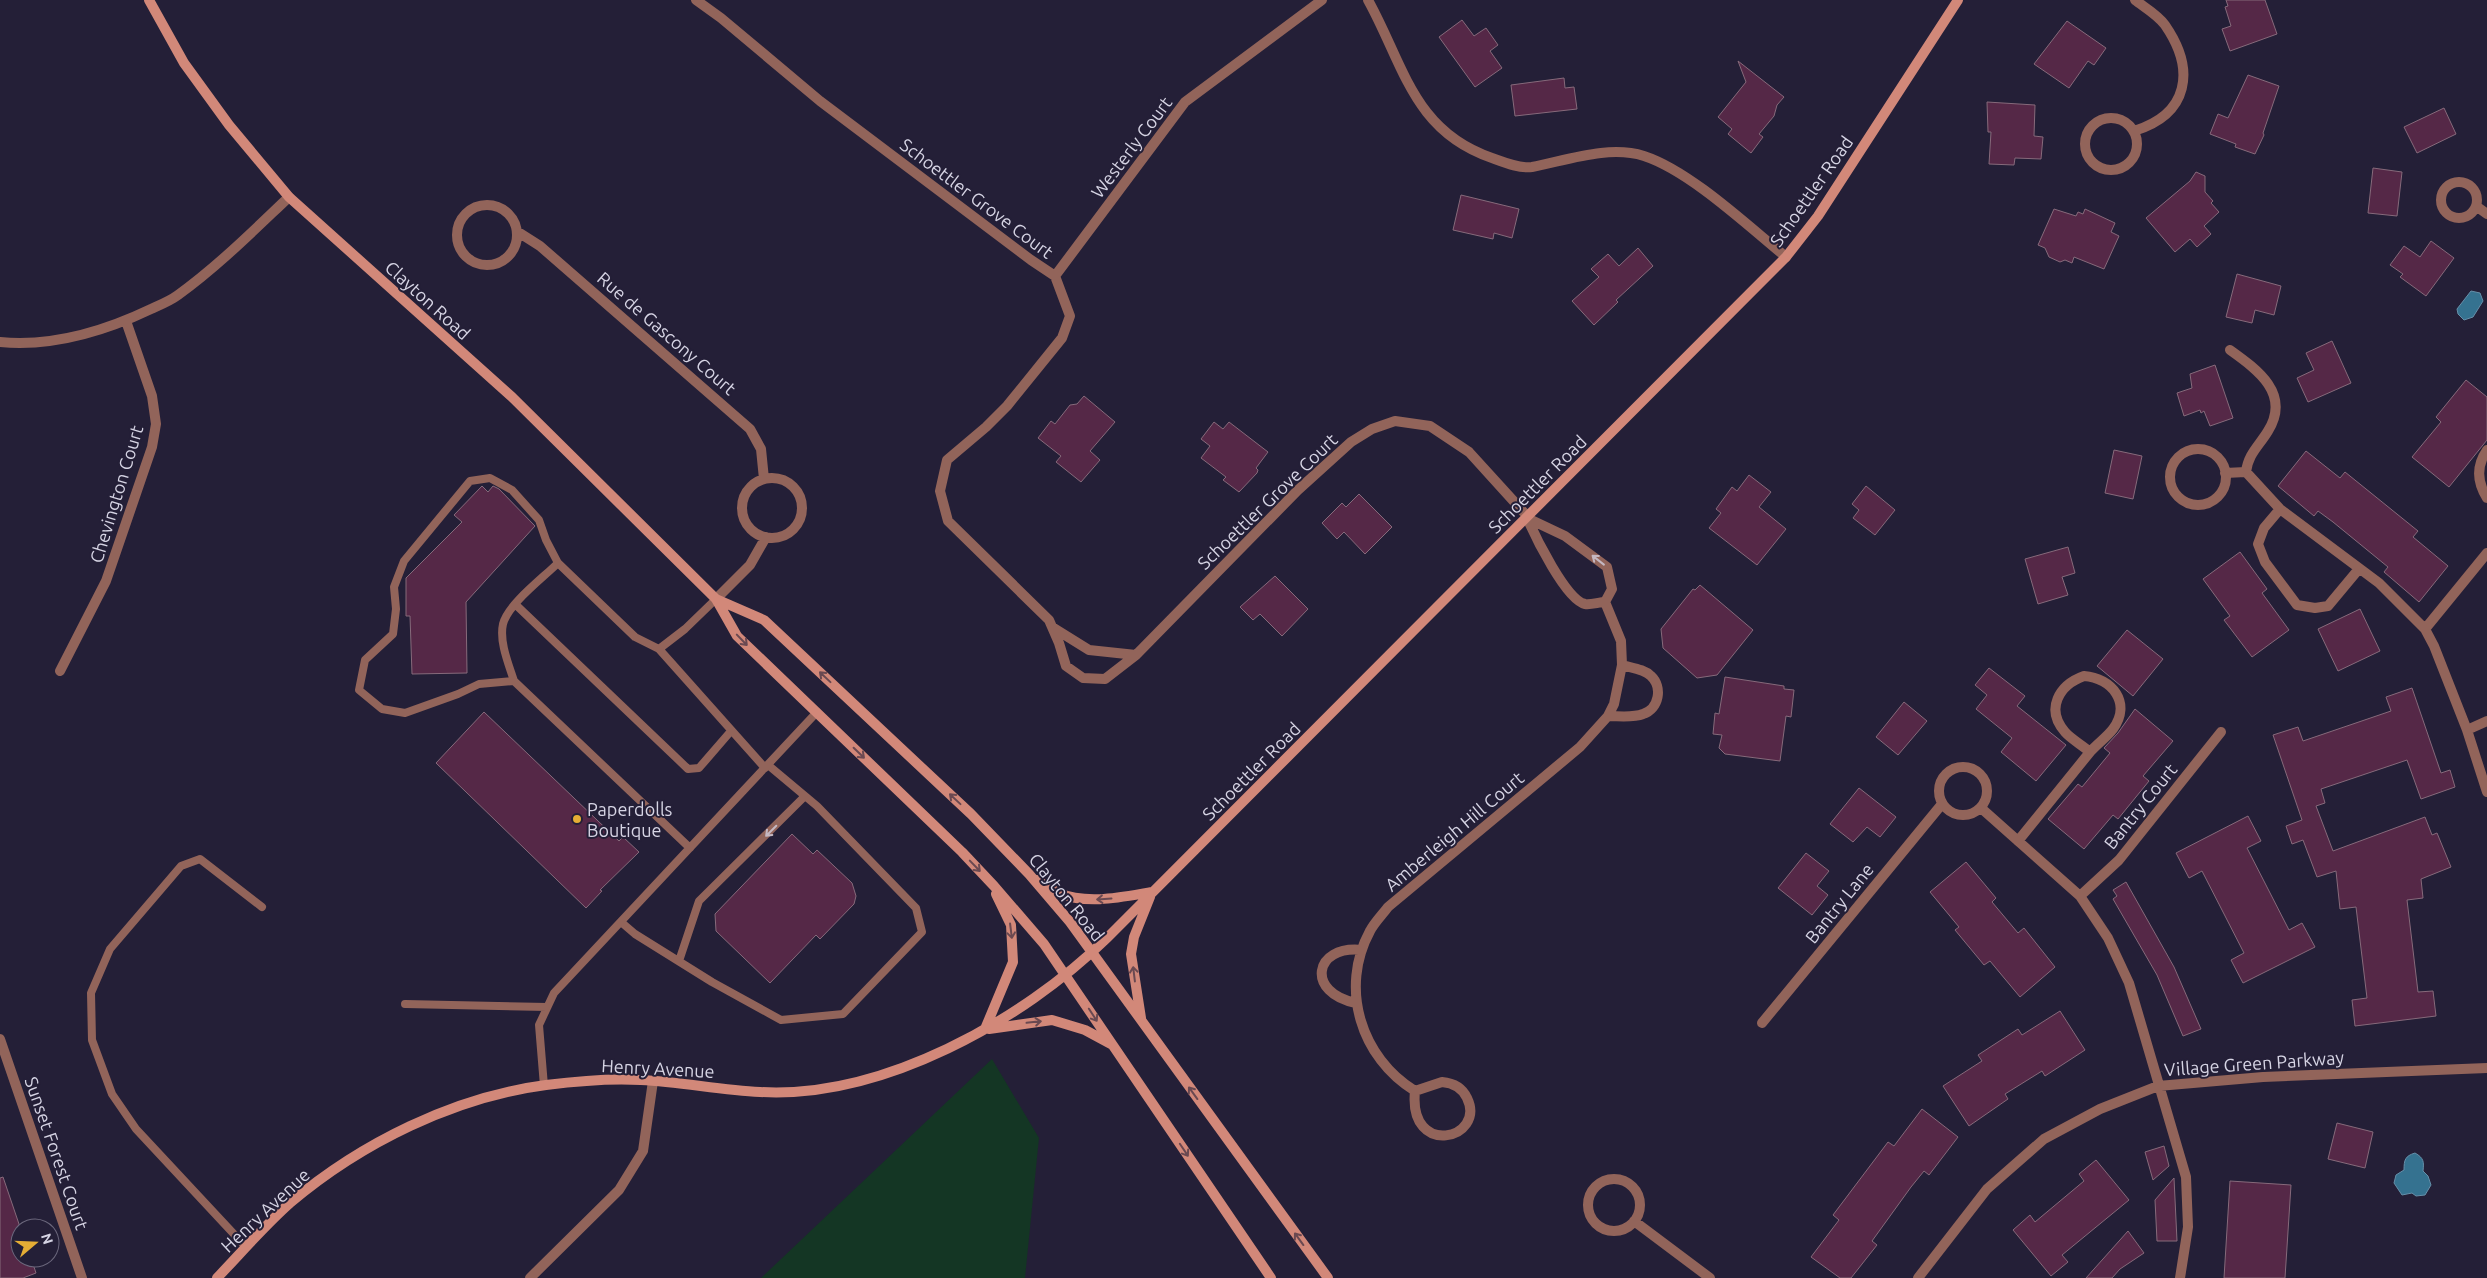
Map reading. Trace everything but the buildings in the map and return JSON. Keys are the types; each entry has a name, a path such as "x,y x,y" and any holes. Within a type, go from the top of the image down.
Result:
{"main road":[{"name":"Clayton Road","path":"149,0 190,71 229,125 289,197 512,398 716,599 737,636 994,886 1066,974 1271,1278"},
{"name":"Schoettler Road","path":"1092,953 1786,257 1818,216 1958,0"},
{"name":"Clayton Road","path":"716,599 764,620 971,814 1029,874 1070,922 1328,1278"},
{"path":"1029,874 1058,893 1086,899 1103,900 1152,892"},
{"path":"985,1029 1013,962 1011,925 994,886"},
{"path":"1142,1022 1132,954 1134,937 1152,892"},
{"name":"Henry Avenue","path":"217,1278 290,1204 330,1172 378,1143 430,1118 479,1101 544,1086 602,1080 654,1081 761,1092 813,1092 856,1082 907,1067 985,1029 1027,1003 1092,953"},
{"path":"985,1029 1052,1020 1085,1030 1112,1044"}],"street":[{"name":"Schoettler Grove Court","path":"696,0 820,100 1030,260 1055,276 1070,316 1062,338 1007,406 986,427 947,460 940,491 948,521 1049,620 1066,666 1083,678 1104,679 1136,655 1298,490 1351,442 1372,429 1395,421 1430,426 1469,452 1527,518"},
{"name":"Westerly Court","path":"1055,276 1185,102 1322,0"},
{"path":"1368,0 1418,102 1440,129 1454,141 1475,153 1503,162 1529,167 1593,154 1620,153 1643,156 1674,168 1786,257"},
{"path":"2134,131 2153,125 2168,114 2180,96 2184,73 2177,48 2164,24 2135,0"},
{"path":"2102,119 2120,120 2134,131 2138,147 2130,163 2124,168 2107,171 2099,168 2088,156 2085,148 2088,130 2102,119"},
{"path":"0,342 14,344 72,337 126,321 176,297 220,263 289,197"},
{"name":"Rue de Gascony Court","path":"518,232 513,251 498,264 489,266 470,260 463,254 456,235 463,216 471,209 481,204 501,207 516,222 518,232 540,246 750,429 761,449 764,479"},
{"path":"2476,206 2487,214"},
{"name":"Chevington Court","path":"60,671 106,581 152,447 156,424 152,396 126,321"},
{"path":"2230,350 2266,380 2276,404 2276,416 2268,431 2248,458 2246,472"},
{"path":"2199,449 2217,456 2225,473 2225,482 2217,497 2202,505 2185,502 2178,496 2170,481 2174,462 2189,451 2199,449"},
{"path":"2487,450 2480,462 2478,474 2480,486 2487,498"},
{"path":"2225,473 2246,472"},
{"path":"2246,472 2280,509 2358,570 2379,583 2425,629 2434,646 2466,730 2487,792"},
{"path":"764,479 783,480 797,493 801,502 798,521 793,529 776,538 766,537 749,527 742,509 743,499 747,490 764,479"},
{"path":"2280,509 2264,528 2258,544 2265,562 2297,605 2315,608 2328,606 2358,570"},
{"path":"1527,518 1565,536 1607,567 1612,589 1605,602 1585,604 1574,597 1540,548 1527,518"},
{"path":"716,599 750,565 766,537"},
{"path":"2425,629 2487,553"},
{"name":"Amberleigh Hill Court","path":"1415,1090 1402,1082 1386,1067 1368,1040 1356,1002 1357,968 1362,950 1370,930 1388,907 1580,747 1608,716 1614,704 1622,665 1621,641 1605,602"},
{"name":"Schoettler Grove Court","path":"1052,626 1089,650 1136,655"},
{"path":"1608,716 1645,714 1658,699 1658,691 1652,677 1646,672 1622,665"},
{"path":"2018,841 2090,752 2113,730 2118,720 2120,708 2118,697 2112,688 2095,677 2084,676 2073,680 2063,688 2057,697 2055,708 2057,719 2065,732 2090,752"},
{"path":"2466,730 2487,721"},
{"name":"Bantry Court","path":"2080,896 2119,860 2221,732"},
{"path":"1954,768 1970,768 1984,777 1988,794 1981,808 1975,813 1960,816 1947,810 1942,804 1939,788 1947,773 1954,768"},
{"name":"Bantry Lane","path":"1762,1024 1942,804"},
{"path":"1981,808 2080,896 2108,938 2129,983 2186,1177 2188,1227 2180,1278"},
{"path":"1356,1002 1331,994 1326,988 1322,972 1324,964 1334,953 1349,948 1362,950"},
{"name":"Sunset Forest Court","path":"0,1039 82,1278"},
{"name":"Village Green Parkway","path":"1918,1278 1987,1188 2044,1139 2100,1109 2158,1086 2263,1077 2487,1068"},
{"path":"530,1278 619,1190 643,1151 654,1081"},
{"path":"1442,1082 1459,1087 1469,1102 1468,1119 1464,1127 1449,1136 1431,1134 1418,1121 1414,1104 1415,1090 1442,1082"},
{"path":"1615,1179 1630,1185 1638,1198 1639,1206 1634,1221 1619,1230 1610,1230 1594,1222 1588,1205 1593,1189 1607,1180 1615,1179"},
{"path":"1634,1221 1710,1278"}],"lane":[{"path":"514,681 479,684 405,713 382,708 359,690 365,660 393,634 396,609 394,587 404,562 470,481 490,478 512,490 539,520 546,540 558,563 636,637 659,649 731,731 766,766 805,796 916,908 922,932 843,1014 781,1020 679,962 635,934 621,922"},
{"path":"558,563 515,604 503,624 504,649 514,681 690,848"},
{"path":"659,649 685,629 716,599"},
{"path":"515,604 688,769 699,768 731,731"},
{"path":"544,1086 539,1024 554,993 817,712"},
{"path":"679,962 699,901 805,796"},
{"path":"246,1247 136,1129 112,1094 92,1040 91,993 110,949 180,866 200,859 262,907"},
{"path":"405,1004 548,1007"}],"green space":[{"path":"992,1059 1039,1138 1025,1278 761,1278"}],"water":[{"path":"2471,291 2480,293 2483,301 2473,317 2464,320 2458,314 2457,309"},
{"path":"2415,1153 2423,1160 2423,1171 2428,1176 2431,1185 2425,1195 2416,1196 2412,1193 2402,1195 2394,1183 2396,1175 2404,1170 2407,1157"}],"place":[{"name":"Paperdolls Boutique","path":"577,819"}]}
